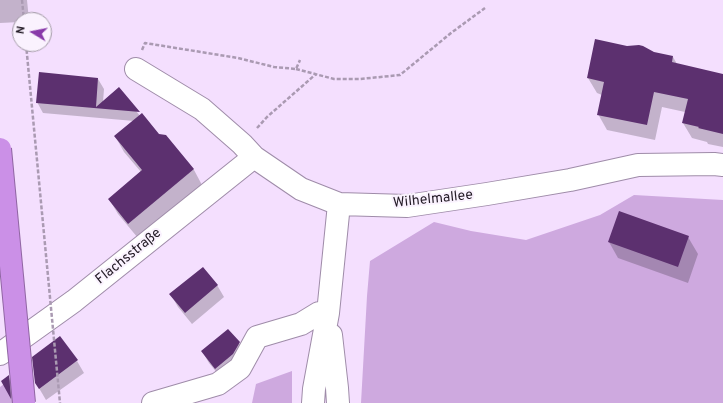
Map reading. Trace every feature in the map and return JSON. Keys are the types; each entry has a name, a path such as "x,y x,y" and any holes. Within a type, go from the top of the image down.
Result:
{"highway":[{"path":"0,148 24,403"}],"street":[{"name":"Wilhelmallee","path":"136,69 202,110 254,156 301,189 339,204 407,206 570,180 638,165 723,165"},
{"name":"Flachsstraße","path":"0,354 74,301 254,156"},
{"path":"313,403 314,388 328,313 339,204"},
{"path":"153,403 218,384 240,368 257,337 301,324 319,313 328,313"},
{"path":"328,313 338,403"}],"path":[{"path":"22,0 23,12"},
{"path":"136,69 145,43 238,58 274,67 296,69 334,79 360,79 400,75 451,33 485,8"},
{"path":"27,52 60,403"},
{"path":"296,69 300,60"},
{"path":"267,117 316,74"}],"shaded area":[{"path":"634,195 723,200 723,403 361,403 370,261 434,222 471,231 526,240 600,215"},
{"path":"292,371 292,403 252,403 256,384"},
{"path":"12,378 25,403 0,403 0,387"}],"building":[{"path":"595,39 627,46 643,46 654,52 673,56 672,62 723,74 723,134 682,123 688,99 654,92 647,125 597,115 604,82 587,78"},
{"path":"39,72 98,78 96,107 119,87 140,112 36,103"},
{"path":"142,113 159,134 166,135 194,169 128,224 108,199 142,170 114,136"},
{"path":"619,211 689,236 678,267 608,242"},
{"path":"203,267 218,285 185,313 169,294"},
{"path":"228,329 240,342 233,354 215,369 201,351"},
{"path":"60,336 78,360 39,389 35,383 32,357"},
{"path":"9,375 11,399 1,381"}]}
